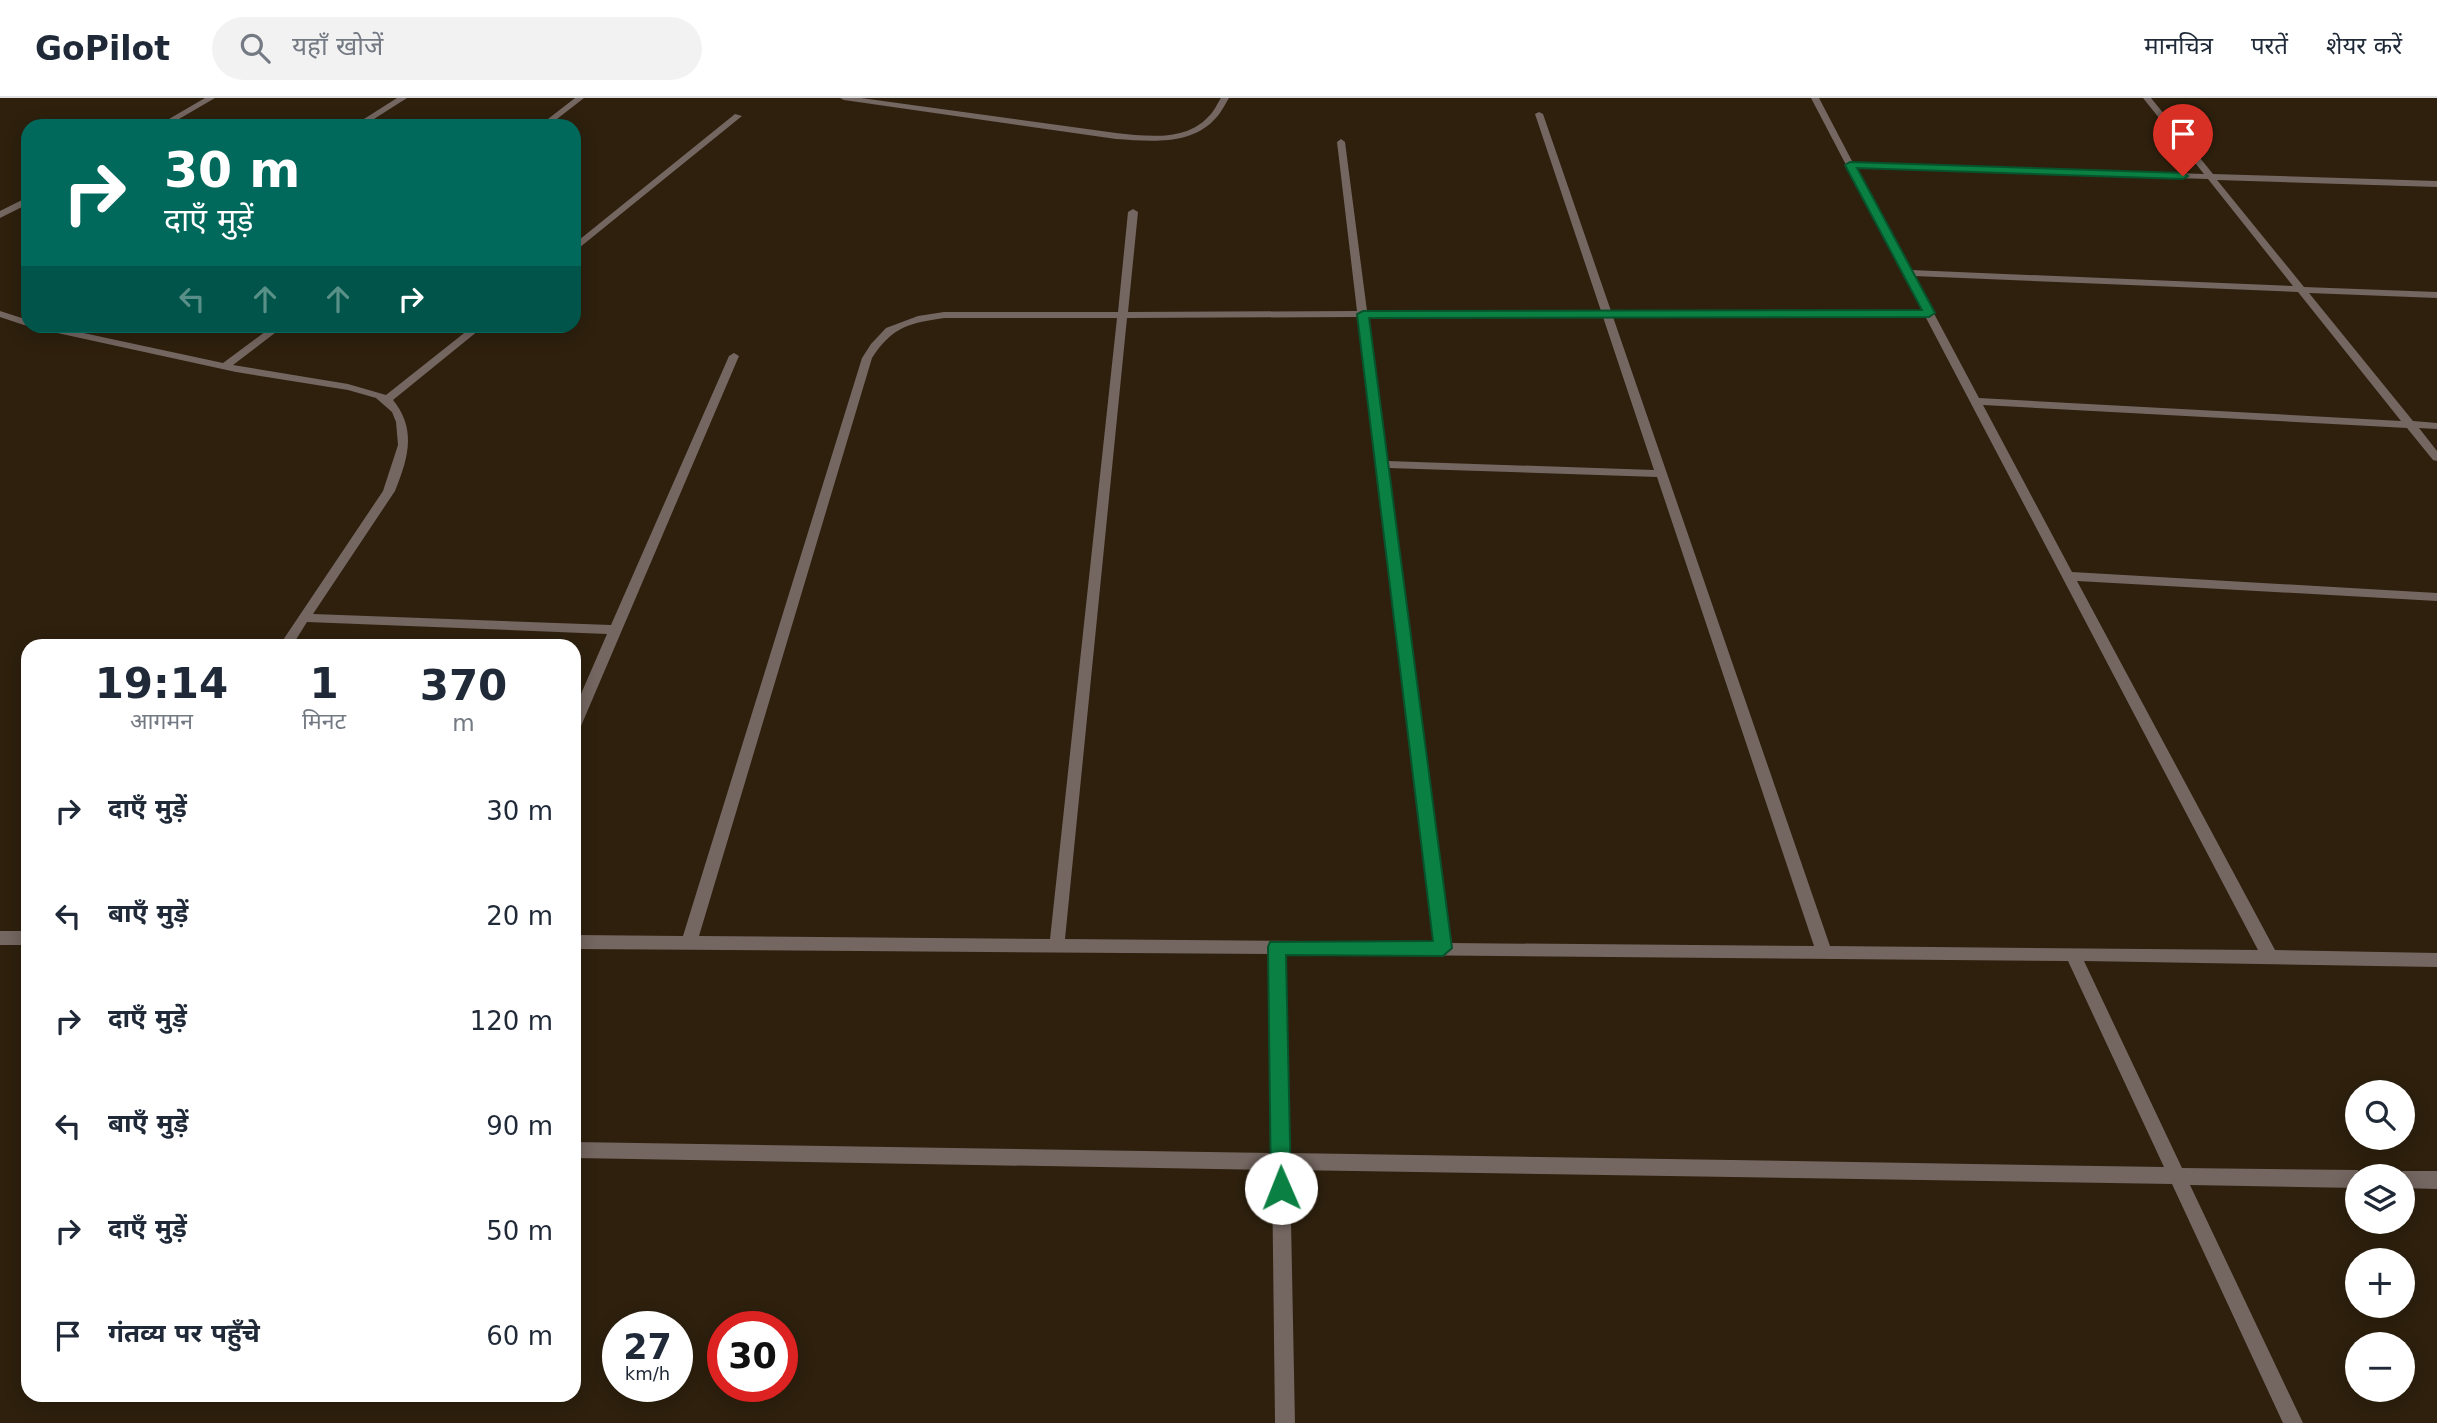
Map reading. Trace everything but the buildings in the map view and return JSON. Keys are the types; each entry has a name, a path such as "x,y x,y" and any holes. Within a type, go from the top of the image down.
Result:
{"street":[{"path":"174,119 211,98"},
{"path":"368,119 402,98"},
{"path":"552,119 580,98"},
{"path":"844,98 940,107 1116,136 1158,139 1186,135 1209,121 1225,98"},
{"path":"1815,98 2270,957"},
{"path":"2147,98 2437,458"},
{"path":"1539,114 1824,952"},
{"path":"581,242 738,116"},
{"path":"1341,142 1443,948"},
{"path":"1850,165 2437,184"},
{"path":"0,215 21,204"},
{"path":"1057,946 1133,212"},
{"path":"1908,273 2437,295"},
{"path":"689,943 867,358 879,337 903,320 944,315 1929,313"},
{"path":"0,314 21,321"},
{"path":"71,333 225,366 359,389 387,400 402,418 404,439 400,466 390,491 290,639"},
{"path":"225,366 270,333"},
{"path":"387,400 470,333"},
{"path":"581,710 734,356"},
{"path":"1976,401 2437,426"},
{"path":"1381,464 1661,474"},
{"path":"2068,576 2437,597"},
{"path":"304,618 615,630"},
{"path":"0,938 21,938"},
{"path":"581,942 2073,954 2437,960"},
{"path":"1277,947 1285,1423"},
{"path":"2073,954 2293,1423"},
{"path":"581,1150 2345,1179"},
{"path":"2415,1180 2437,1180"}],"route":[{"path":"1281,1188 1277,947 1443,948 1363,314 1929,313 1850,165 2183,176"}]}
